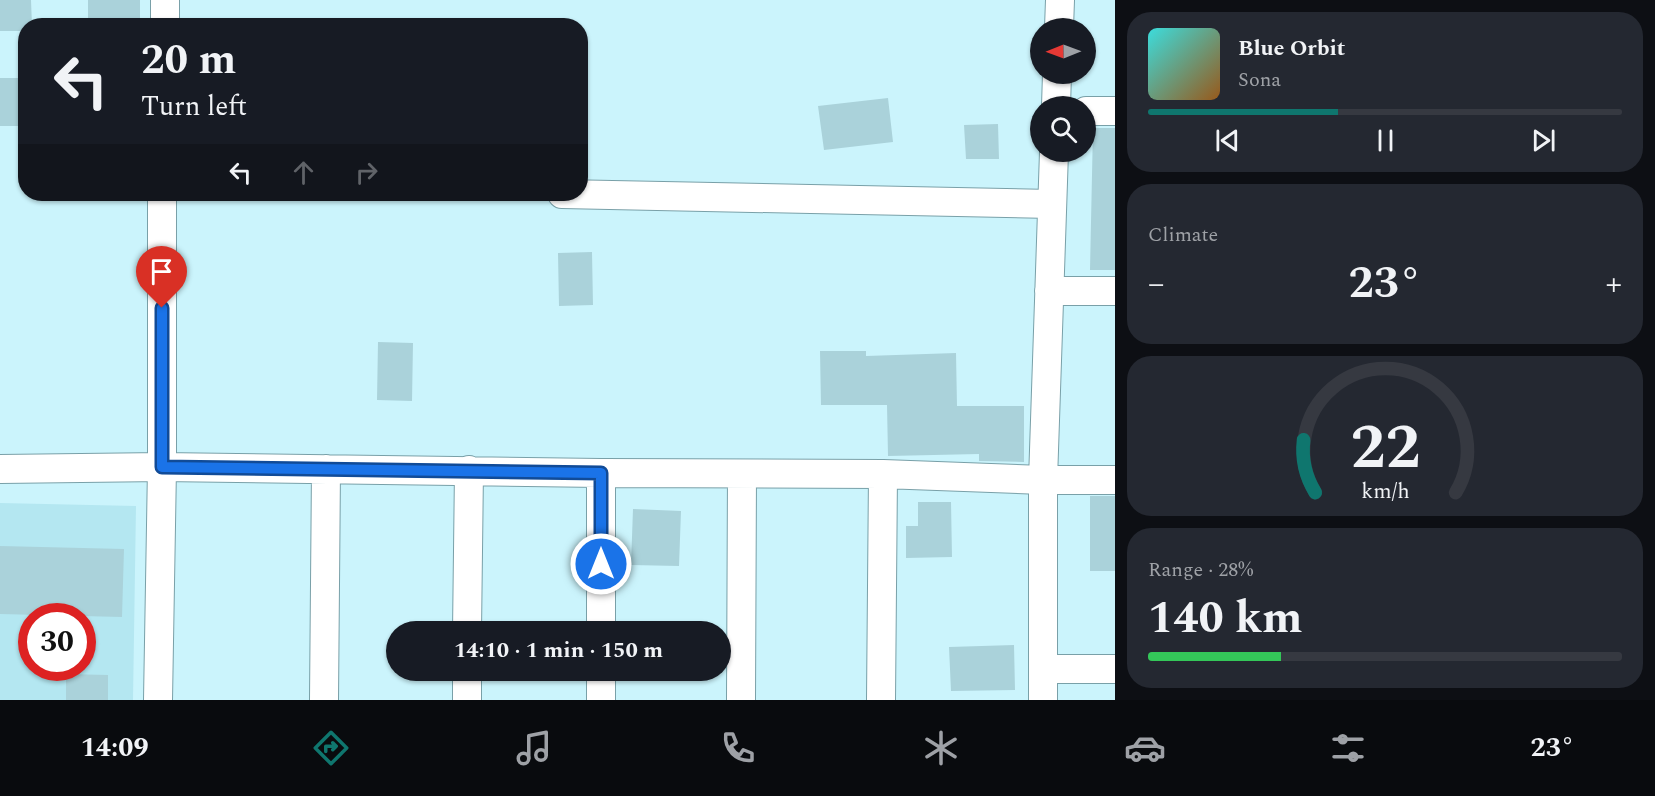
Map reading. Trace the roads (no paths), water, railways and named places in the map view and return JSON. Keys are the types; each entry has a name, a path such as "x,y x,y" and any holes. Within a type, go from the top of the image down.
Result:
{"street":[{"path":"165,0 165,18"},
{"path":"1059,18 1060,0"},
{"path":"1096,111 1115,111"},
{"path":"1043,700 1043,480 1054,162"},
{"path":"588,195 1052,204"},
{"path":"158,700 162,467 162,201"},
{"path":"1049,291 1115,291"},
{"path":"0,469 162,467 883,474 1043,480 1115,480"},
{"path":"324,700 326,469"},
{"path":"467,621 469,470"},
{"path":"601,473 601,621"},
{"path":"741,700 742,474"},
{"path":"881,700 883,474"},
{"path":"1044,669 1115,669"},
{"path":"467,681 467,700"},
{"path":"601,681 601,700"}]}
